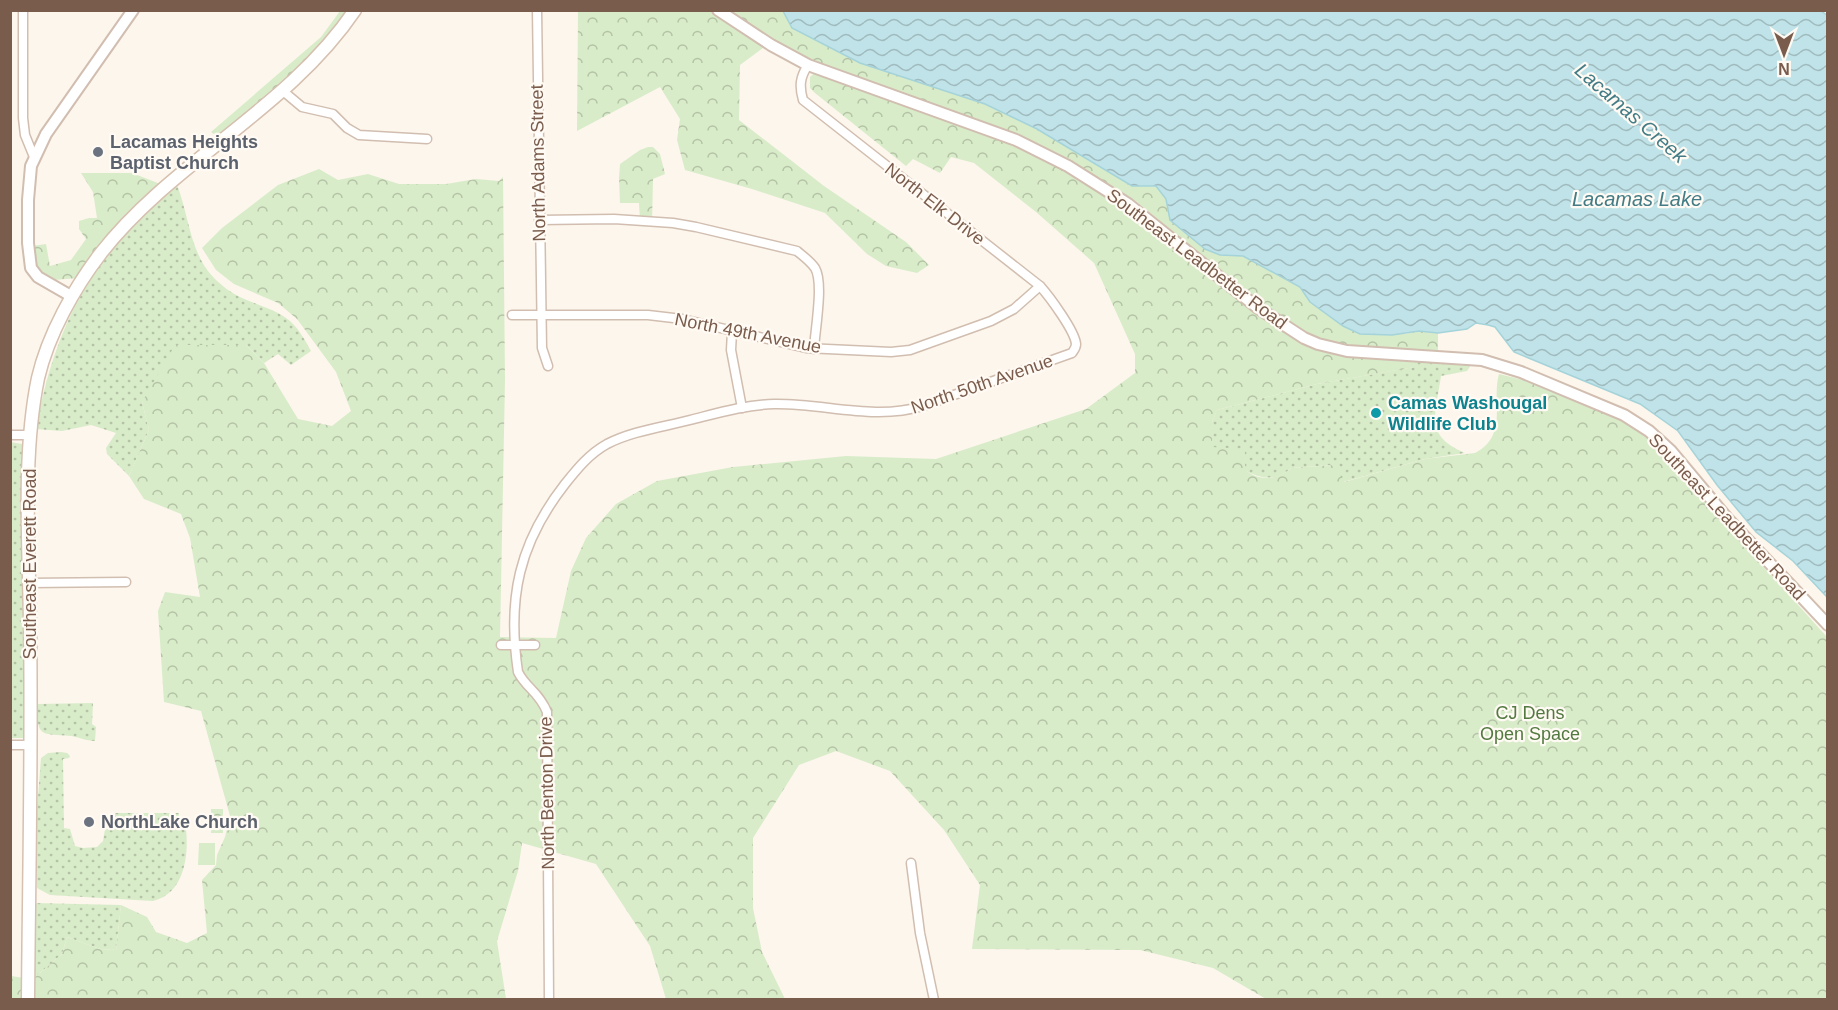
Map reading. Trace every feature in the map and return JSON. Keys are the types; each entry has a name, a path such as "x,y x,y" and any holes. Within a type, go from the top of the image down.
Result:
{"main road":[{"name":"Southeast Everett Road","path":"28,999 31,745 30,435 44,357 71,296 85,274 127,223 283,91 324,51 355,10"}],"street":[{"path":"23,10 23,118 34,157"},
{"path":"71,296 38,277 31,268 28,257 28,200 34,157 63,108 133,10"},
{"name":"North Adams Street","path":"537,10 542,348 548,366"},
{"name":"Southeast Leadbetter Road","path":"718,10 771,45 808,65 1016,140 1068,166 1128,204 1258,308 1311,341 1347,351 1482,360 1521,372 1624,415 1649,431 1671,451 1727,518 1827,626"},
{"name":"North Elk Drive","path":"808,65 802,74 800,88 803,99 1040,286 1056,306 1075,340 1076,348"},
{"path":"283,91 302,107 333,114 347,128 359,135 427,139"},
{"path":"539,220 614,219 673,223 797,251 816,270 818,286 814,349"},
{"name":"North 49th Avenue","path":"512,315 648,315 682,319 814,349 877,353 910,350 1006,313 1014,309 1040,286"},
{"path":"732,332 730,350 742,408"},
{"name":"North 50th Avenue","path":"742,408 777,404 879,413 902,412 1072,353 1076,348"},
{"name":"North Benton Drive","path":"549,999 547,712 540,696 518,672 516,645 515,597 525,551 545,512 583,462 608,444 624,437 742,408"},
{"path":"10,435 30,435"},
{"path":"29,583 126,582"},
{"path":"501,645 535,645"},
{"path":"10,745 31,745"},
{"path":"911,863 920,933 934,999"}],"green space":[{"path":"340,11 351,11 327,45 219,138 211,132 321,37"},
{"path":"578,11 713,11 767,45 740,65 739,120 824,186 906,242 929,265 917,273 886,266 867,254 825,213 685,170 677,140 680,119 660,87 577,131"},
{"path":"721,11 783,11 792,28 860,63 985,104 1037,129 1132,186 1156,186 1166,199 1170,220 1205,249 1220,255 1243,256 1300,287 1310,302 1405,334 1419,331 1438,333 1438,353 1351,348 1318,339 1289,323 1238,285 1137,202 1059,156 850,76 795,52"},
{"name":"CJ Dens Open Space","path":"817,71 972,127 1072,173 1149,229 1245,304 1342,355 1413,362 1415,367 1317,384 1217,410 1212,422 1212,447 1245,449 1245,469 1256,476 1268,478 1280,475 1291,468 1334,465 1344,482 1425,459 1475,453 1492,437 1497,417 1499,374 1563,392 1605,410 1660,446 1692,486 1827,637 1827,999 1266,999 1213,968 1140,950 972,949 980,885 944,830 890,771 836,751 799,765 753,838 753,908 762,952 785,999 666,999 650,946 596,864 522,843 518,871 497,941 506,999 33,1000 33,979 62,954 67,937 100,949 116,950 121,905 147,917 156,932 187,943 207,933 202,880 216,865 230,816 201,711 164,702 158,611 165,592 200,597 190,538 181,514 144,499 129,476 149,430 142,402 175,345 246,345 264,363 298,419 332,426 351,411 336,372 297,319 278,303 234,284 216,270 202,248 222,228 278,185 319,169 338,180 368,174 399,184 446,184 476,179 499,181 503,177 505,380 500,637 556,638 571,571 586,538 616,504 657,481 733,467 846,456 936,459 1086,409 1135,373 1135,354 1094,263 1036,212 974,163 951,157 940,173 913,159 906,166 810,88 810,77"},
{"path":"648,147 653,147 660,154 665,174 653,179 652,222 640,221 639,203 620,203 620,164"},
{"path":"81,173 132,173 163,185 78,278 54,280 39,273 32,246 46,244 50,266 71,260 86,239 79,229 79,221 97,218 93,192"},
{"path":"177,185 195,246 206,268 226,289 290,321 311,351 291,365 278,354 264,363 246,345 142,402 149,430 129,476 107,454 106,448 116,433 91,425 62,431 36,429 54,357 82,293 122,236 148,209"},
{"path":"1433,361 1471,365 1467,371 1441,376 1435,412 1435,422 1443,439 1465,453 1425,459 1343,482 1333,465 1291,468 1271,478 1261,477 1240,468 1212,448 1212,422 1217,410 1317,384 1414,367 1413,362"},
{"path":"10,442 22,444 25,449 23,738 10,738"},
{"path":"93,703 92,724 96,727 95,741 47,734 40,729 37,704"},
{"path":"61,752 70,756 63,759 64,828 70,829 75,846 97,847 103,841 105,829 114,829 115,813 179,813 179,828 186,829 187,840 185,862 172,891 153,901 50,895 37,888 36,823 41,758 48,753"},
{"path":"211,809 223,809 223,833 211,833"},
{"path":"199,843 215,843 215,865 198,865"},
{"path":"34,903 121,905 116,950 100,949 67,937 62,954 33,979"},
{"path":"11,976 24,978 24,999 11,1000"}],"water":[{"name":"Lacamas Lake","path":"783,11 1821,11 1828,16 1827,597 1793,561 1756,532 1717,485 1678,431 1640,404 1514,352 1495,327 1488,325 1476,323 1467,329 1438,333 1419,331 1392,335 1360,334 1343,326 1310,302 1300,287 1243,256 1220,255 1205,249 1170,220 1166,199 1156,186 1132,186 1037,129 985,104 860,63 792,28"}],"place":[{"name":"Lacamas Heights Baptist Church","path":"98,152"},
{"name":"Camas Washougal Wildlife Club","path":"1376,413"},
{"name":"NorthLake Church","path":"89,822"}],"water label":[{"name":"Lacamas Creek","path":"1631,113"}]}
